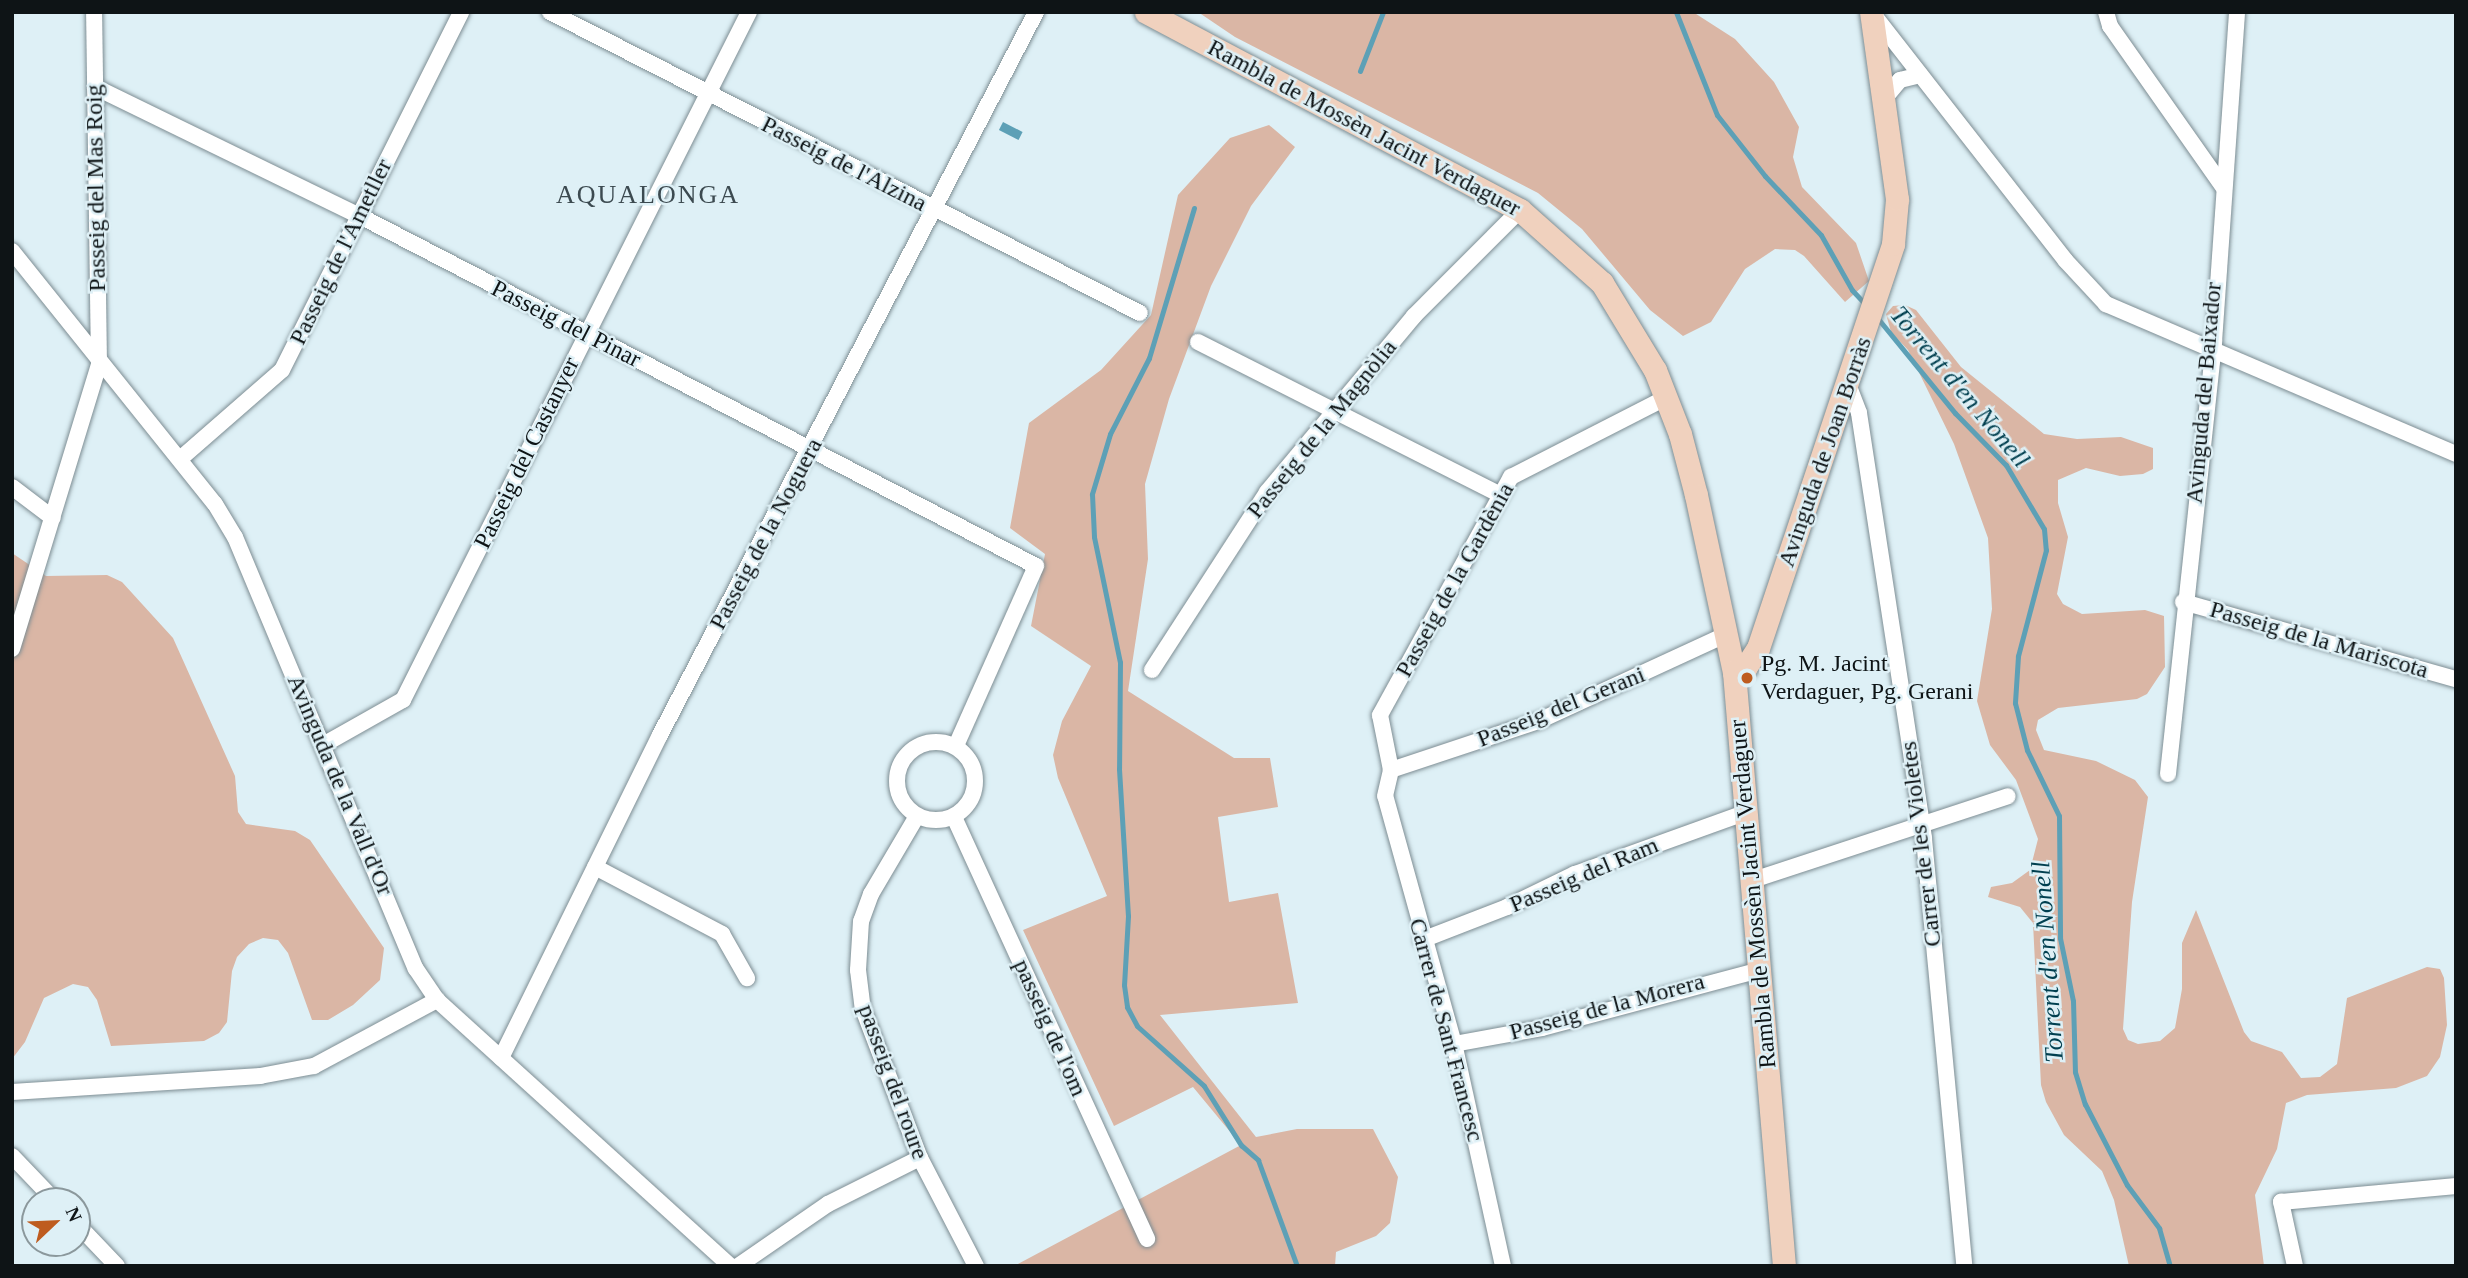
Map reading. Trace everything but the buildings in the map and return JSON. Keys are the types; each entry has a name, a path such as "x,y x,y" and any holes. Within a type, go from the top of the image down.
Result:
{"street":[{"name":"Passeig del Mas Roig","path":"12,649 99,364 94,12"},
{"name":"Passeig de l'Ametller","path":"180,459 282,370 461,12"},
{"name":"Passeig de l'Alzina","path":"550,12 1140,313"},
{"name":"Passeig del Castanyer","path":"323,745 403,700 749,12"},
{"name":"Passeig de la Noguera","path":"500,1058 660,735 936,211 1036,12"},
{"name":"Rambla de Mossèn Jacint Verdaguer","path":"1146,12 1520,210 1602,283 1630,324 1667,397 1696,495 1734,672 1784,1266"},
{"path":"1871,12 2094,294 2134,318 2213,348 2456,454"},
{"name":"Avinguda de Joan Borràs","path":"1734,672 1745,668 1758,648 1893,244 1897,199 1871,12"},
{"path":"2106,12 2110,26 2223,187"},
{"name":"Avinguda del Baixador","path":"2168,774 2183,602 2213,348 2237,12"},
{"path":"1884,99 1900,80 1920,75"},
{"name":"Passeig del Pinar","path":"94,87 358,215 586,336 813,447 1036,566 956,746"},
{"name":"Passeig de la Magnòlia","path":"1152,670 1267,492 1337,411 1413,316 1520,210"},
{"name":"Avinguda de la Vall d'Or","path":"12,251 99,364 180,459 236,537 416,969 437,1000 730,1266"},
{"path":"1198,342 1499,494"},
{"name":"Carrer de les Violetes","path":"1848,384 1858,413 1921,823 1964,1266"},
{"name":"Passeig de la Gardènia","path":"1391,770 1380,726 1380,715 1499,494 1511,477 1667,397"},
{"path":"12,486 53,518"},
{"name":"Passeig de la Mariscota","path":"2183,602 2456,679"},
{"name":"Passeig del Gerani","path":"1391,770 1541,720 1727,634"},
{"path":"932,741 956,746 974,767 976,786 972,799 954,817 941,820 917,816 899,795 897,775 901,762 919,745 932,741"},
{"name":"Carrer de Sant Francesc","path":"1391,770 1385,796 1422,940 1454,1044 1503,1266"},
{"path":"1753,880 2008,796"},
{"name":"Passeig del Ram","path":"1422,940 1575,874 1747,812"},
{"name":"passeig del roure","path":"917,816 871,894 861,921 858,970 863,1009 920,1158 976,1266"},
{"name":"passeig de l'om","path":"954,817 1147,1239"},
{"path":"595,867 722,934 747,978"},
{"name":"Passeig de la Morera","path":"1454,1044 1542,1028 1760,970"},
{"path":"12,1092 260,1076 314,1066 437,1000"},
{"path":"12,1156 42,1187"},
{"path":"738,1266 828,1204 920,1158"},
{"path":"2295,1266 2281,1202 2456,1185"},
{"path":"91,1239 117,1266"}],"shaded area":[{"path":"1198,12 1693,12 1735,39 1774,82 1799,127 1793,157 1802,187 1856,243 1869,281 1845,302 1804,256 1795,250 1775,249 1745,269 1711,322 1683,336 1650,310 1582,229 1538,193 1235,37"},
{"path":"1269,125 1295,147 1251,206 1211,286 1169,399 1145,484 1148,559 1128,691 1234,758 1270,758 1278,807 1218,817 1229,902 1278,893 1298,1003 1160,1015 1256,1137 1297,1129 1373,1129 1398,1177 1390,1223 1376,1236 1336,1252 1335,1266 1014,1266 1241,1145 1193,1087 1114,1126 1023,930 1107,896 1058,778 1053,755 1062,721 1091,666 1031,626 1045,554 1010,528 1029,423 1101,370 1151,315 1178,195 1230,138"},
{"path":"1905,305 1916,310 1961,367 2044,434 2077,439 2121,437 2153,448 2153,469 2143,474 2120,476 2086,468 2058,480 2058,503 2068,537 2057,594 2063,604 2082,614 2145,610 2164,616 2165,667 2147,694 2137,699 2058,708 2038,720 2036,730 2044,750 2096,761 2135,780 2148,797 2132,902 2123,1029 2128,1040 2138,1044 2160,1041 2175,1028 2182,989 2182,943 2196,910 2244,1032 2251,1041 2282,1052 2301,1078 2320,1077 2337,1064 2347,998 2427,967 2440,969 2444,978 2447,1025 2440,1057 2427,1076 2396,1088 2307,1095 2286,1103 2277,1149 2255,1195 2264,1266 2129,1266 2114,1200 2102,1171 2064,1135 2046,1102 2041,1085 2033,923 2020,907 1988,897 1991,887 2012,883 2030,870 2038,839 2016,780 1990,745 1977,701 1992,609 1988,538 1954,444 1908,350 1891,332 1886,314 1893,306"},
{"path":"12,553 46,576 107,575 122,582 173,638 235,776 238,812 246,824 295,831 310,840 384,948 380,980 353,1005 328,1020 312,1020 288,953 278,940 263,938 249,944 237,957 232,971 227,1022 219,1033 204,1041 111,1046 97,1000 88,987 73,984 44,998 25,1042 12,1059"}],"water":[{"path":"1003,122 1023,132 1019,140 999,130"}],"waterway":[{"path":"1360,71 1383,12"},
{"name":"Torrent d'en Nonell","path":"1676,12 1717,115 1765,176 1821,235 1852,290 1866,305"},
{"path":"1194,208 1149,358 1110,434 1092,494 1094,537 1120,662 1119,769 1128,916 1124,985 1127,1007 1137,1026 1204,1086 1241,1145 1258,1160 1297,1266"},
{"name":"Torrent d'en Nonell","path":"1875,315 1955,413 2006,465 2044,529 2046,550 2018,656 2015,703 2027,750 2059,816 2060,938 2073,1001 2075,1072 2085,1104 2127,1185 2159,1228 2170,1266"}],"place":[{"name":"Pg. M. Jacint Verdaguer, Pg. Gerani","path":"1747,678"}],"district":[{"name":"AQUALONGA","path":"648,195"}]}
